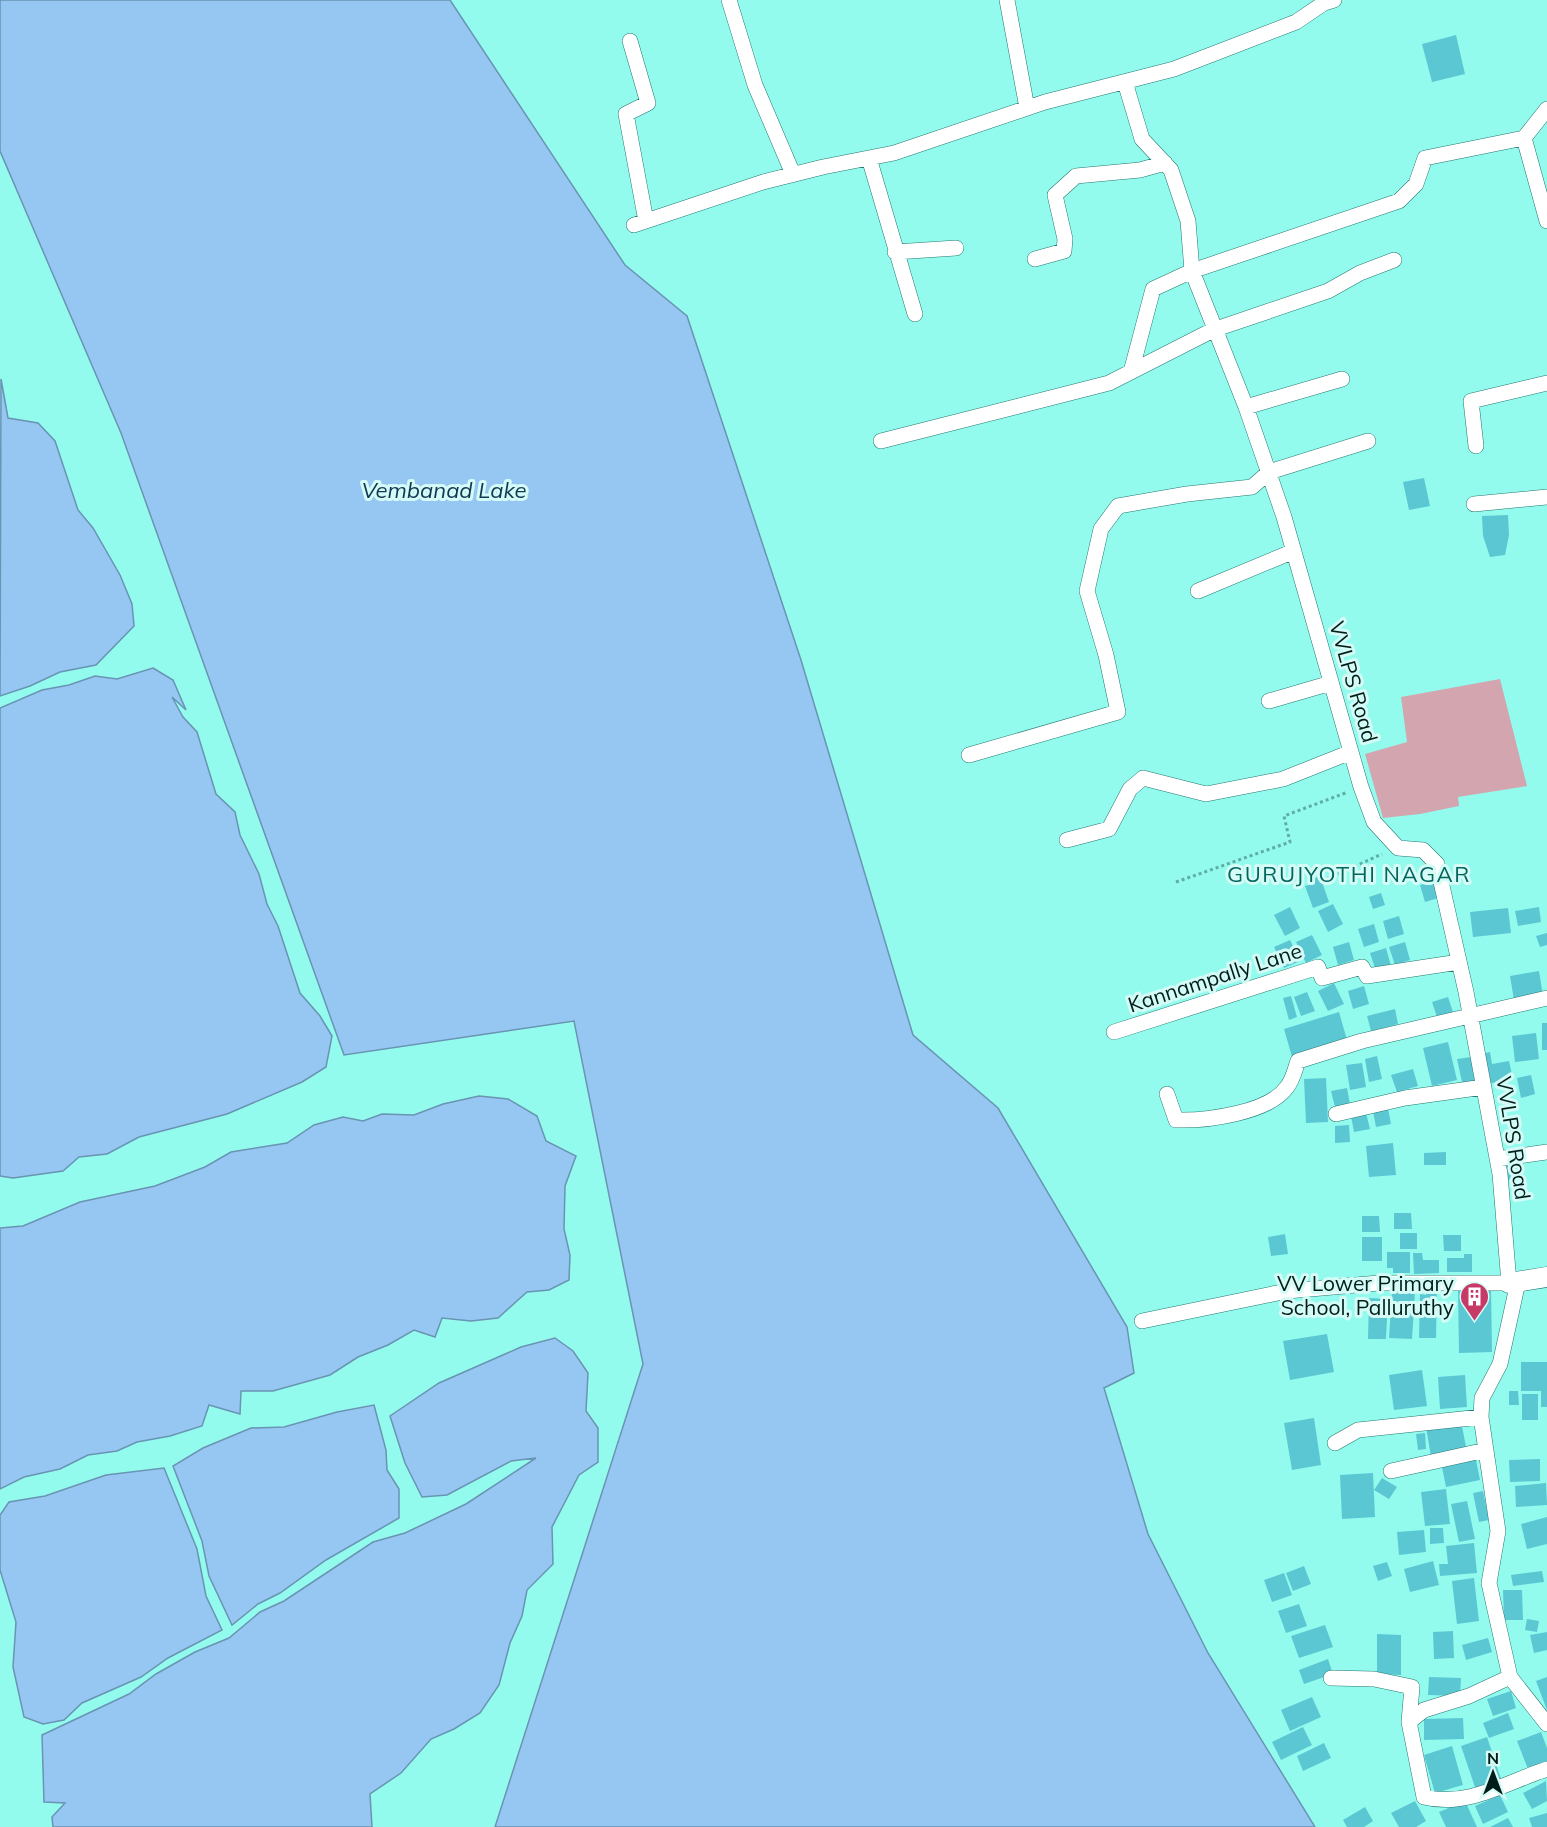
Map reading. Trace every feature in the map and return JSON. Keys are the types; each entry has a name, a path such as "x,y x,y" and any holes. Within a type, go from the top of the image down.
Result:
{"street":[{"path":"729,0 755,85 793,174"},
{"path":"1007,0 1027,108"},
{"path":"630,41 648,103 626,114 640,223 793,174 894,153 1027,108 1125,82 1216,54 1296,22 1324,3 1334,0"},
{"name":"VVLPS Road","path":"1125,82 1142,139 1171,170 1188,220 1192,271 1269,472 1361,787 1374,822 1398,848 1423,850 1437,864 1484,1087 1497,1159 1513,1282 1500,1364 1482,1398 1480,1417"},
{"path":"1131,372 1153,289 1192,271 1399,201 1416,184 1425,158 1524,138 1547,109"},
{"path":"1524,138 1547,221"},
{"path":"869,158 915,314"},
{"path":"1035,259 1064,250 1065,239 1055,195 1076,176 1140,170 1165,163"},
{"path":"895,252 956,248"},
{"path":"881,441 1110,383 1213,330 1328,291 1360,273 1394,260"},
{"path":"1246,407 1342,379"},
{"path":"1476,446 1471,401 1547,383"},
{"path":"969,755 1118,712 1106,655 1087,591 1101,529 1118,506 1187,494 1252,487 1269,472 1368,441"},
{"path":"1474,504 1547,497"},
{"path":"1198,591 1293,551"},
{"path":"1269,701 1331,683"},
{"path":"1067,840 1110,829 1130,789 1143,778 1206,794 1283,779 1351,752"},
{"name":"Kannampally Lane","path":"1114,1032 1318,967 1323,978 1362,968 1367,976 1459,962"},
{"path":"1167,1094 1176,1120 1204,1121 1257,1108 1287,1088 1298,1060 1362,1041 1471,1018 1547,998"},
{"path":"1336,1114 1405,1098 1484,1087"},
{"path":"1497,1159 1547,1152"},
{"path":"1142,1321 1287,1291 1379,1283 1513,1282 1547,1277"},
{"path":"1335,1443 1358,1430 1480,1417 1498,1531 1489,1583 1510,1677 1547,1724"},
{"path":"1391,1471 1486,1450"},
{"path":"1409,1722 1424,1710 1469,1696 1510,1677"},
{"path":"1330,1678 1374,1679 1412,1687 1409,1722 1424,1797 1441,1801 1471,1798 1547,1768"}],"path":[{"path":"1176,882 1290,842 1284,816 1361,787"},
{"path":"1327,879 1398,848"}],"shaded area":[{"path":"1500,679 1527,786 1458,797 1459,806 1420,814 1383,818 1365,754 1407,742 1401,697"}],"water":[{"name":"Vembanad Lake","path":"0,0 450,0 625,265 687,316 801,660 913,1035 998,1108 1127,1327 1134,1373 1104,1388 1148,1534 1208,1653 1315,1827 495,1827 643,1364 574,1021 344,1055 121,433 0,151"},
{"path":"1,379 8,418 38,423 55,441 78,510 93,528 120,575 132,604 134,626 96,665 60,672 30,686 0,696"},
{"path":"153,668 173,680 186,710 172,697 183,717 197,732 216,794 235,812 240,835 259,874 267,904 278,926 300,993 320,1016 332,1036 326,1067 302,1082 227,1114 139,1137 107,1154 79,1157 63,1171 13,1178 0,1176 0,708 42,690 69,685 95,676 117,679"},
{"path":"479,1096 508,1099 537,1116 546,1141 576,1156 565,1186 564,1229 570,1255 569,1280 549,1290 527,1292 498,1318 471,1321 442,1318 435,1337 414,1330 388,1345 358,1357 330,1375 273,1391 241,1391 240,1414 209,1405 202,1426 170,1436 137,1442 117,1451 88,1455 60,1469 24,1477 0,1489 0,1228 23,1226 80,1202 155,1186 205,1167 231,1152 287,1143 314,1125 343,1117 363,1121 382,1114 414,1115 443,1104"},
{"path":"555,1338 573,1351 588,1373 586,1411 598,1428 598,1462 579,1475 552,1527 553,1564 527,1590 522,1616 510,1643 499,1685 480,1713 454,1729 431,1739 401,1773 370,1794 372,1827 53,1827 52,1817 65,1803 44,1802 42,1735 129,1694 156,1674 195,1652 229,1638 260,1612 284,1601 373,1542 405,1533 466,1504 536,1458 511,1461 447,1495 422,1497 405,1463 390,1416 439,1383 521,1347"},
{"path":"374,1405 386,1450 387,1470 399,1489 399,1518 326,1560 280,1593 258,1604 232,1625 209,1576 202,1541 173,1466 203,1448 251,1428 284,1427 337,1412"},
{"path":"164,1468 197,1549 206,1596 222,1630 168,1658 141,1677 82,1703 64,1720 43,1724 24,1717 13,1667 16,1622 0,1570 0,1515 9,1502 45,1496 106,1475"}],"building":[{"path":"1456,35 1465,74 1432,82 1422,44"},
{"path":"1424,478 1430,506 1409,510 1403,482"},
{"path":"1508,515 1509,535 1505,555 1490,557 1483,536 1482,516"},
{"path":"1320,876 1329,902 1313,908 1305,886 1312,884 1310,880"},
{"path":"1437,881 1442,897 1425,902 1420,885"},
{"path":"1381,893 1385,905 1373,909 1369,897"},
{"path":"1333,904 1343,924 1328,932 1318,911"},
{"path":"1290,907 1300,928 1285,936 1274,915"},
{"path":"1539,907 1541,922 1518,926 1515,911"},
{"path":"1508,908 1511,933 1473,937 1470,912"},
{"path":"1399,916 1404,934 1388,939 1383,921"},
{"path":"1374,924 1379,942 1364,947 1358,929"},
{"path":"1547,933 1547,945 1540,947 1536,936"},
{"path":"1312,935 1322,955 1306,963 1296,942"},
{"path":"1290,940 1300,961 1284,968 1274,947"},
{"path":"1349,942 1354,960 1338,965 1333,947"},
{"path":"1405,942 1410,960 1395,965 1389,947"},
{"path":"1386,948 1391,966 1376,971 1370,953"},
{"path":"1539,971 1543,996 1514,1000 1510,976"},
{"path":"1334,983 1344,1004 1328,1011 1318,991"},
{"path":"1364,986 1369,1004 1353,1009 1348,991"},
{"path":"1307,992 1315,1011 1301,1016 1294,997"},
{"path":"1291,996 1297,1017 1289,1020 1283,998"},
{"path":"1448,997 1454,1015 1438,1020 1432,1002"},
{"path":"1395,1009 1398,1024 1371,1031 1367,1016"},
{"path":"1339,1012 1347,1040 1292,1057 1284,1029"},
{"path":"1542,1023 1547,1023 1547,1050 1542,1050"},
{"path":"1536,1033 1539,1059 1515,1062 1512,1036"},
{"path":"1448,1042 1457,1080 1432,1086 1423,1048"},
{"path":"1490,1052 1492,1064 1509,1061 1513,1079 1487,1084 1482,1054"},
{"path":"1377,1056 1382,1079 1369,1082 1365,1059"},
{"path":"1471,1057 1477,1084 1463,1087 1457,1059"},
{"path":"1362,1063 1366,1087 1350,1090 1346,1065"},
{"path":"1413,1069 1418,1086 1397,1092 1391,1075"},
{"path":"1531,1075 1535,1094 1521,1098 1517,1078"},
{"path":"1326,1078 1328,1122 1306,1123 1304,1079"},
{"path":"1347,1088 1350,1104 1335,1107 1331,1091"},
{"path":"1388,1108 1391,1124 1376,1127 1373,1111"},
{"path":"1366,1113 1370,1129 1354,1132 1351,1116"},
{"path":"1349,1125 1350,1142 1335,1143 1335,1126"},
{"path":"1393,1143 1396,1175 1369,1177 1366,1146"},
{"path":"1446,1152 1446,1165 1424,1165 1424,1153"},
{"path":"1522,1164 1523,1178 1507,1180 1505,1166"},
{"path":"1394,1213 1411,1213 1412,1229 1394,1229"},
{"path":"1362,1216 1379,1216 1380,1232 1362,1232"},
{"path":"1400,1233 1417,1233 1417,1249 1400,1249"},
{"path":"1285,1234 1288,1254 1271,1256 1268,1237"},
{"path":"1443,1235 1461,1235 1461,1251 1444,1251"},
{"path":"1362,1237 1382,1237 1382,1261 1362,1261"},
{"path":"1387,1252 1410,1252 1410,1273 1393,1273 1393,1268 1387,1268"},
{"path":"1413,1253 1422,1253 1423,1260 1439,1260 1439,1273 1414,1274"},
{"path":"1464,1254 1472,1254 1472,1272 1447,1272 1447,1258 1464,1258"},
{"path":"1427,1287 1437,1287 1436,1338 1419,1338 1420,1294 1426,1295"},
{"name":"VV Lower Primary School, Palluruthy","path":"1491,1289 1492,1352 1459,1353 1458,1290"},
{"path":"1392,1291 1415,1292 1412,1339 1389,1338"},
{"path":"1369,1298 1388,1299 1386,1339 1368,1339"},
{"path":"1327,1334 1334,1372 1290,1380 1283,1341"},
{"path":"1521,1362 1547,1362 1547,1407 1541,1407 1541,1391 1521,1391"},
{"path":"1422,1370 1427,1406 1394,1410 1389,1375"},
{"path":"1465,1375 1467,1407 1440,1409 1438,1377"},
{"path":"1509,1391 1518,1391 1519,1405 1509,1405"},
{"path":"1522,1394 1538,1394 1538,1420 1522,1420"},
{"path":"1314,1418 1321,1465 1292,1470 1284,1423"},
{"path":"1461,1421 1467,1452 1431,1457 1426,1427"},
{"path":"1425,1433 1426,1449 1418,1450 1416,1434"},
{"path":"1475,1455 1480,1480 1446,1487 1441,1462"},
{"path":"1540,1459 1540,1481 1510,1482 1509,1460"},
{"path":"1373,1473 1375,1517 1342,1519 1340,1475"},
{"path":"1382,1478 1397,1487 1389,1499 1374,1490"},
{"path":"1546,1483 1547,1505 1516,1507 1515,1486"},
{"path":"1446,1489 1450,1524 1425,1526 1421,1492"},
{"path":"1483,1491 1489,1520 1479,1522 1473,1493"},
{"path":"1467,1501 1475,1539 1459,1542 1451,1504"},
{"path":"1547,1517 1547,1544 1527,1549 1521,1524"},
{"path":"1430,1528 1443,1528 1444,1543 1430,1544"},
{"path":"1424,1530 1426,1552 1399,1555 1397,1532"},
{"path":"1474,1543 1477,1573 1440,1576 1439,1564 1448,1564 1446,1546"},
{"path":"1433,1561 1439,1585 1410,1592 1404,1569"},
{"path":"1387,1562 1392,1576 1378,1581 1373,1566"},
{"path":"1304,1566 1311,1584 1293,1591 1286,1573"},
{"path":"1542,1571 1544,1582 1513,1586 1511,1575"},
{"path":"1284,1573 1292,1595 1272,1602 1264,1580"},
{"path":"1474,1578 1479,1621 1457,1624 1452,1581"},
{"path":"1503,1590 1522,1590 1523,1620 1504,1620"},
{"path":"1299,1604 1307,1626 1286,1633 1278,1611"},
{"path":"1527,1619 1539,1621 1537,1632 1525,1630"},
{"path":"1325,1625 1333,1647 1299,1658 1291,1636"},
{"path":"1453,1631 1454,1658 1434,1659 1433,1632"},
{"path":"1547,1632 1547,1650 1534,1653 1530,1635"},
{"path":"1377,1634 1401,1635 1401,1675 1377,1674"},
{"path":"1488,1638 1492,1652 1466,1660 1462,1645"},
{"path":"1328,1659 1333,1674 1304,1684 1299,1670"},
{"path":"1429,1677 1461,1678 1460,1696 1428,1695"},
{"path":"1547,1677 1547,1710 1536,1681"},
{"path":"1511,1691 1516,1708 1493,1716 1487,1699"},
{"path":"1312,1697 1321,1717 1290,1731 1281,1710"},
{"path":"1508,1713 1514,1729 1489,1738 1483,1723"},
{"path":"1463,1718 1464,1739 1424,1740 1424,1719"},
{"path":"1303,1727 1312,1745 1281,1760 1272,1742"},
{"path":"1541,1732 1547,1748 1547,1762 1528,1769 1517,1741"},
{"path":"1487,1737 1502,1782 1476,1790 1461,1746"},
{"path":"1324,1743 1331,1758 1303,1771 1297,1756"},
{"path":"1452,1746 1463,1785 1435,1793 1424,1755"},
{"path":"1546,1781 1547,1801 1532,1809 1523,1793"},
{"path":"1500,1795 1508,1812 1483,1824 1475,1806"},
{"path":"1415,1801 1426,1821 1416,1827 1399,1827 1391,1813"},
{"path":"1465,1801 1477,1827 1446,1827 1439,1812"},
{"path":"1365,1807 1373,1821 1364,1827 1347,1827 1343,1820"},
{"path":"1547,1813 1547,1827 1532,1827 1529,1818"},
{"path":"1508,1818 1513,1827 1490,1827"}],"place":[{"name":"VV Lower Primary School, Palluruthy","path":"1475,1322"}],"district":[{"name":"GURUJYOTHI NAGAR","path":"1349,874"}]}
